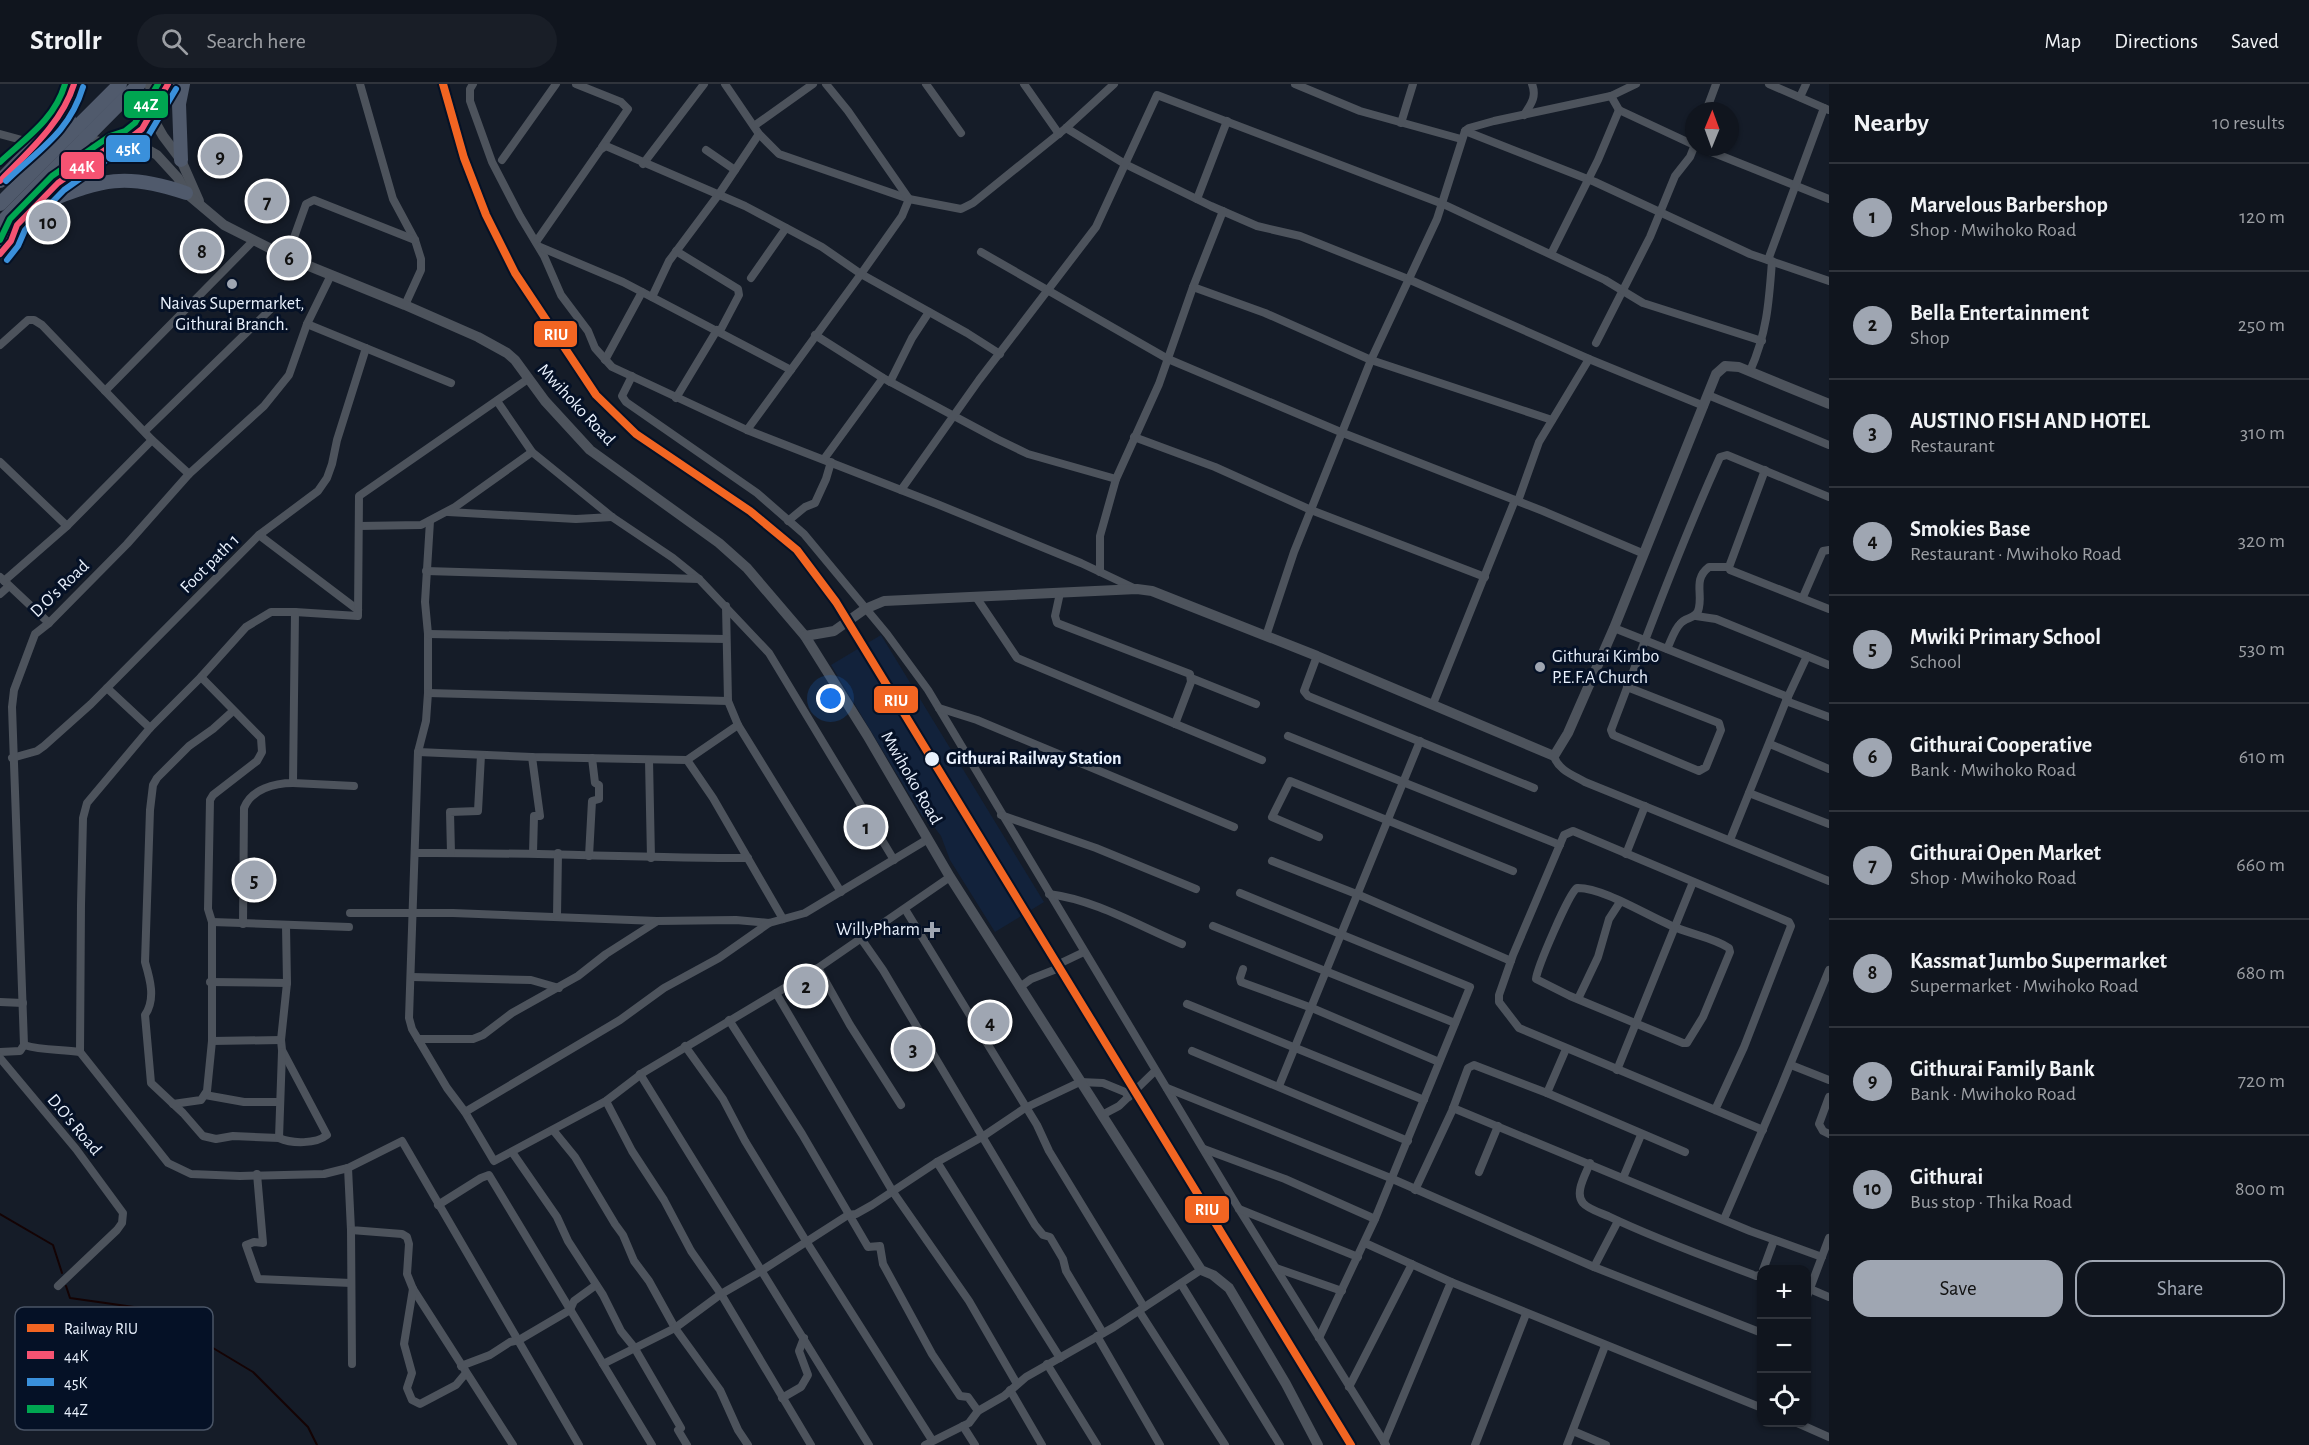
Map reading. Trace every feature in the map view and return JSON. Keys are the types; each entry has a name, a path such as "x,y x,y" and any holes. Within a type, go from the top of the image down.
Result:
{"highway":[{"path":"0,224 78,137 120,84"},
{"path":"0,204 139,84"},
{"path":"151,112 168,84"},
{"path":"181,160 179,104 183,84"},
{"path":"0,181 38,141 71,92"},
{"path":"0,242 45,195 71,172 115,143"},
{"path":"36,205 91,184 118,180 161,184 186,193"}],"street":[{"path":"64,84 71,92 71,115 83,132 101,142 115,143 129,139 142,129 151,112 152,94 148,84"},
{"path":"360,84 393,199 415,240 421,259 421,270 405,305"},
{"path":"473,84 470,89 470,101 492,162 537,244 561,295 588,331 595,348 612,367 747,430 901,490 1137,589 1166,595 1433,704 1554,756 1557,764 1564,770 1585,782 1829,881"},
{"path":"502,160 556,84"},
{"path":"537,244 628,109 621,102 576,84"},
{"path":"643,164 704,84"},
{"path":"725,84 759,134 779,154 909,199 961,209 1059,134 1114,84"},
{"path":"754,126 813,84"},
{"path":"826,84 909,199"},
{"path":"926,84 961,134"},
{"path":"1024,84 1059,134"},
{"path":"1295,84 1341,105 1401,123 1463,135 1587,179 1660,214 1770,260 1829,281"},
{"path":"1401,123 1413,84"},
{"path":"1524,115 1533,102 1532,84"},
{"path":"1266,636 1294,552 1371,360 1443,204 1463,135 1469,128 1611,96 1636,84"},
{"path":"1709,102 1716,84"},
{"path":"1750,371 1762,341 1768,310 1770,260 1826,109 1769,84"},
{"path":"1800,97 1806,84"},
{"path":"901,490 1096,227 1157,95 1443,204 1551,254 1643,303 1762,341"},
{"path":"1611,96 1619,110 1685,142"},
{"path":"1551,254 1598,160 1619,110"},
{"name":"Mwihoko Road","path":"151,112 163,136 181,160 202,207"},
{"path":"1197,199 1227,121"},
{"path":"1066,128 1125,164 1257,226 1300,236 1408,279 1589,359 1829,445"},
{"path":"0,134 38,141"},
{"path":"652,297 676,251 719,194 759,134"},
{"name":"Mwihoko Road","path":"129,139 157,154 178,178 186,193 224,225 287,257 405,305 500,348 515,360 545,401 590,450 734,555 806,636 950,877 1080,1082 1202,1270 1229,1288 1286,1384 1318,1445"},
{"path":"0,174 38,141"},
{"path":"602,147 719,194 786,228 822,247 861,273 1000,354"},
{"path":"706,150 735,170"},
{"path":"1596,343 1660,214 1675,176 1690,156"},
{"path":"1721,156 1829,199"},
{"path":"747,430 902,216 909,199"},
{"path":"287,257 306,204 314,200 415,240"},
{"path":"1100,572 1100,536 1116,479 1159,384 1223,211"},
{"path":"0,254 11,241 17,225"},
{"path":"752,278 786,228"},
{"path":"105,391 253,241"},
{"path":"537,244 642,292 791,370"},
{"path":"676,251 738,289 740,295 676,398"},
{"path":"981,252 1168,359 1343,433 1642,553"},
{"name":"D.O's Road","path":"24,1045 12,758 12,707 14,690 35,634 49,623 127,544 189,474 264,406 289,375 307,324 331,276"},
{"path":"1193,287 1265,313 1371,360 1552,420"},
{"path":"605,360 642,292"},
{"path":"145,431 278,302"},
{"path":"788,521 815,502 826,479 827,461 886,380 929,312"},
{"path":"0,345 28,320 34,320 50,333 152,440 189,474"},
{"path":"307,324 451,383"},
{"path":"814,335 886,380 954,417 1028,453 1116,479"},
{"name":"Foot path 1","path":"12,758 37,751 107,688 259,535 318,491 327,478 366,348"},
{"path":"1433,704 1539,442 1589,359"},
{"path":"1554,756 1568,733 1614,628 1642,553 1716,374 1725,366 1739,367 1829,404"},
{"path":"632,376 622,396 626,402 757,493 804,534 887,634 939,708 1155,1071 1348,1387 1385,1443"},
{"path":"528,379 359,496 358,616 271,612 253,621 150,728 90,798 84,813 80,1052 168,1162 191,1174 324,1174 348,1168 402,1141 579,1445"},
{"path":"497,401 532,452 612,517 673,558 699,579 769,653 894,860"},
{"path":"1134,437 1215,467 1311,510 1485,577"},
{"path":"0,594 4,581 67,526 152,440"},
{"path":"359,526 421,525 446,512 532,452"},
{"path":"1627,687 1719,723 1721,730 1703,770 1699,771 1611,733 1627,687 1645,641 1720,457 1726,455 1829,497"},
{"path":"0,462 67,526"},
{"path":"1729,567 1764,470"},
{"path":"446,512 576,519 612,517"},
{"path":"430,521 425,602 428,634 428,693 426,721 418,752 410,1018 417,1039 494,1161 606,1101 640,1074 862,940 950,877"},
{"path":"259,535 358,610"},
{"path":"1803,597 1821,554 1825,549 1829,550"},
{"path":"1696,616 1700,606 1698,590 1701,574 1709,567 1729,567 1730,570 1829,609"},
{"path":"426,571 699,579"},
{"path":"4,581 49,623"},
{"path":"806,636 834,631 865,609 892,600 1137,589"},
{"path":"1060,593 1054,616 1057,623 1190,674 1191,678 1256,704"},
{"path":"976,597 1017,658 1262,760"},
{"path":"726,606 728,701 738,725 841,892"},
{"path":"293,783 295,612"},
{"path":"1667,649 1681,622 1696,616 1716,619 1829,665"},
{"path":"1614,628 1829,717"},
{"path":"428,634 726,639"},
{"path":"1317,656 1305,694 1534,788"},
{"path":"1730,840 1787,699 1807,656"},
{"path":"173,1104 201,1100 205,1095 212,1041 210,982 212,922 208,909 210,800 213,795 257,761 262,752 261,738 201,677"},
{"path":"1174,724 1191,678"},
{"path":"107,688 150,728"},
{"path":"428,693 728,701"},
{"path":"939,708 977,720 1234,827"},
{"path":"233,711 189,746 153,784 149,826 145,962 151,983 150,1008 145,1015 151,1083 183,1113 203,1136 216,1139 233,1136 314,1141 327,1135 282,1050"},
{"path":"418,752 687,760 704,746 738,725"},
{"path":"1288,735 1560,844"},
{"path":"1279,1086 1420,741"},
{"path":"1770,744 1829,769"},
{"path":"451,853 450,812 478,811 481,755"},
{"path":"532,757 540,816 534,816 533,853"},
{"path":"589,856 592,801 599,800 598,785 595,783 591,758"},
{"path":"649,760 651,858"},
{"path":"687,760 713,798 783,920"},
{"path":"1319,837 1272,817 1290,781 1513,871"},
{"path":"243,924 244,808 247,801 275,783 354,786"},
{"path":"1749,793 1829,824"},
{"path":"1626,854 1645,806"},
{"path":"1001,815 1096,848 1196,889"},
{"path":"1715,1110 1753,1025 1791,926 1789,922 1573,831 1564,835 1511,961 1499,995 1499,1002 1519,1028 1566,1049 1763,1130"},
{"path":"350,913 557,916 657,921 736,920 769,923 805,913 928,839"},
{"path":"415,853 558,853 651,858 748,858"},
{"path":"557,916 558,853"},
{"path":"1272,861 1359,895 1511,961"},
{"path":"1617,1070 1693,882"},
{"path":"1577,888 1583,888 1620,902 1675,928 1727,946 1730,952 1703,1017 1690,1040 1683,1043 1536,979 1572,891 1577,888"},
{"path":"1240,893 1469,985 1470,991 1365,1243 1319,1338"},
{"path":"1049,894 1090,903 1182,944"},
{"path":"1578,999 1598,957 1609,919 1620,902"},
{"path":"905,909 972,1016 1142,1309 1225,1445"},
{"path":"417,1039 473,1039 491,1031 512,1013 578,976 606,954 657,921"},
{"path":"212,922 349,927"},
{"path":"465,1112 620,1020 664,988 719,958 769,923"},
{"path":"279,1138 281,1040 287,983 286,926"},
{"path":"1213,926 1455,1023"},
{"path":"862,940 883,970 1035,1225 1043,1234 1050,1237 1063,1259 1066,1271 1160,1445"},
{"path":"1020,987 1084,952"},
{"path":"818,968 850,1025 901,1105"},
{"path":"1243,969 1241,982 1312,1008 1439,1062"},
{"path":"1724,1219 1791,1065 1829,970"},
{"path":"412,977 531,980 559,988"},
{"path":"210,982 287,983"},
{"path":"776,993 893,1192 969,1301 1017,1384"},
{"path":"0,1002 23,1003"},
{"path":"1187,1004 1424,1100"},
{"path":"729,1020 802,1134 868,1247 880,1246 883,1264 932,1354 960,1396 968,1397 978,1411"},
{"path":"212,1041 281,1040"},
{"path":"0,1052 20,1051 24,1045 42,1050 63,1049 80,1052"},
{"path":"685,1046 723,1099 745,1141 929,1443 969,1423 978,1411 1004,1396 1017,1384 1047,1364 1142,1309 1202,1270"},
{"path":"1547,1093 1566,1049"},
{"path":"1192,1051 1408,1141"},
{"name":"D.O's Road","path":"0,1058 76,1149 123,1213 122,1223 117,1230 58,1286"},
{"path":"1415,1190 1453,1108 1468,1068 1474,1065 1547,1093 1685,1152"},
{"path":"1791,1065 1829,1080"},
{"path":"1102,1115 1119,1106 1155,1071"},
{"path":"640,1074 760,1272 804,1338 869,1445"},
{"path":"603,1364 675,1328 721,1293 760,1272 848,1215 856,1214 893,1192 1025,1108 1080,1082 1102,1083 1125,1092 1129,1097"},
{"path":"1167,1088 1392,1179 1594,1267 1757,1332"},
{"path":"205,1095 244,1102 280,1102"},
{"path":"1829,1097 1819,1124 1823,1131 1829,1134"},
{"path":"606,1101 632,1151 664,1200 691,1251 721,1293 811,1445"},
{"path":"1453,1108 1774,1240 1822,1257"},
{"path":"1479,1172 1498,1126"},
{"path":"553,1130 575,1157 623,1235 634,1261 650,1281 675,1328 720,1390 738,1430 748,1445"},
{"path":"1623,1178 1641,1135"},
{"path":"1204,1149 1285,1179 1375,1219"},
{"path":"512,1152 557,1217 568,1241 603,1295 621,1331 634,1347 681,1428 678,1430 687,1445"},
{"path":"937,1162 1060,1358"},
{"path":"1590,1163 1582,1184 1582,1202 1618,1221 1757,1276"},
{"path":"348,1168 352,1364"},
{"path":"257,1174 263,1243 254,1242 246,1245 258,1279 351,1283"},
{"path":"438,1204 488,1174 652,1445"},
{"path":"1239,1209 1358,1257"},
{"path":"1594,1267 1618,1221"},
{"path":"351,1230 402,1234 407,1237 409,1244 407,1274 413,1289 513,1445"},
{"path":"1811,1286 1829,1238"},
{"path":"1765,1265 1774,1240"},
{"path":"1365,1243 1526,1314 1757,1406"},
{"path":"1348,1387 1412,1264"},
{"path":"1276,1268 1342,1291"},
{"path":"1385,1443 1451,1282"},
{"path":"1181,1284 1280,1445"},
{"path":"413,1289 404,1344 412,1373 407,1388 410,1397 420,1404 456,1384 464,1369 570,1310 574,1301 596,1285"},
{"path":"1811,1289 1829,1297"},
{"path":"1475,1445 1526,1314"},
{"path":"782,1398 801,1388 808,1375 799,1351 804,1338"},
{"path":"1567,1445 1605,1346"},
{"path":"1047,1364 1097,1445"},
{"path":"1010,1390 1042,1445"},
{"path":"963,1426 975,1445"},
{"path":"1806,1427 1829,1437"},
{"path":"1573,1431 1606,1445"}],"shaded area":[{"path":"881,635 1044,902 995,932 950,860 941,836 922,816 831,665"}],"waterway":[{"path":"0,1214 53,1245 62,1273"},
{"path":"66,1286 70,1298 134,1307"},
{"path":"213,1348 253,1372 308,1427 317,1445"}],"rail line":[{"name":"RIU","path":"443,84 464,158 486,215 515,273 596,395 636,434 750,511 797,550 836,602 1351,1445"}],"transit line":[{"name":"44Z","path":"0,162 47,118 65,84"},
{"name":"44K","path":"0,181 53,124 69,98 74,84"},
{"name":"44Z","path":"0,240 10,219 52,176 110,136 125,131 135,123 158,84"},
{"name":"44K","path":"0,254 11,241 17,225 58,183 115,143 129,139 142,129 168,84"},
{"name":"45K","path":"6,181 61,129 70,117 83,87"},
{"name":"45K","path":"7,260 18,246 25,230 64,190 119,151 133,147 148,136 176,89"}],"place":[{"name":"Githurai Family Bank","path":"220,156"},
{"name":"Githurai Open Market","path":"267,201"},
{"name":"Githurai","path":"48,222"},
{"name":"Kassmat Jumbo Supermarket","path":"202,251"},
{"name":"Githurai Cooperative","path":"289,258"},
{"name":"Naivas Supermarket, Githurai Branch.","path":"232,284"},
{"name":"Githurai Kimbo P.E.F.A Church","path":"1540,667"},
{"name":"Githurai Railway Station","path":"932,759"},
{"name":"Marvelous Barbershop","path":"866,827"},
{"name":"Mwiki Primary School","path":"254,880"},
{"name":"WillyPharm","path":"932,930"},
{"name":"Bella Entertainment","path":"806,986"},
{"name":"Smokies Base","path":"990,1022"},
{"name":"AUSTINO FISH AND HOTEL","path":"913,1049"}]}
